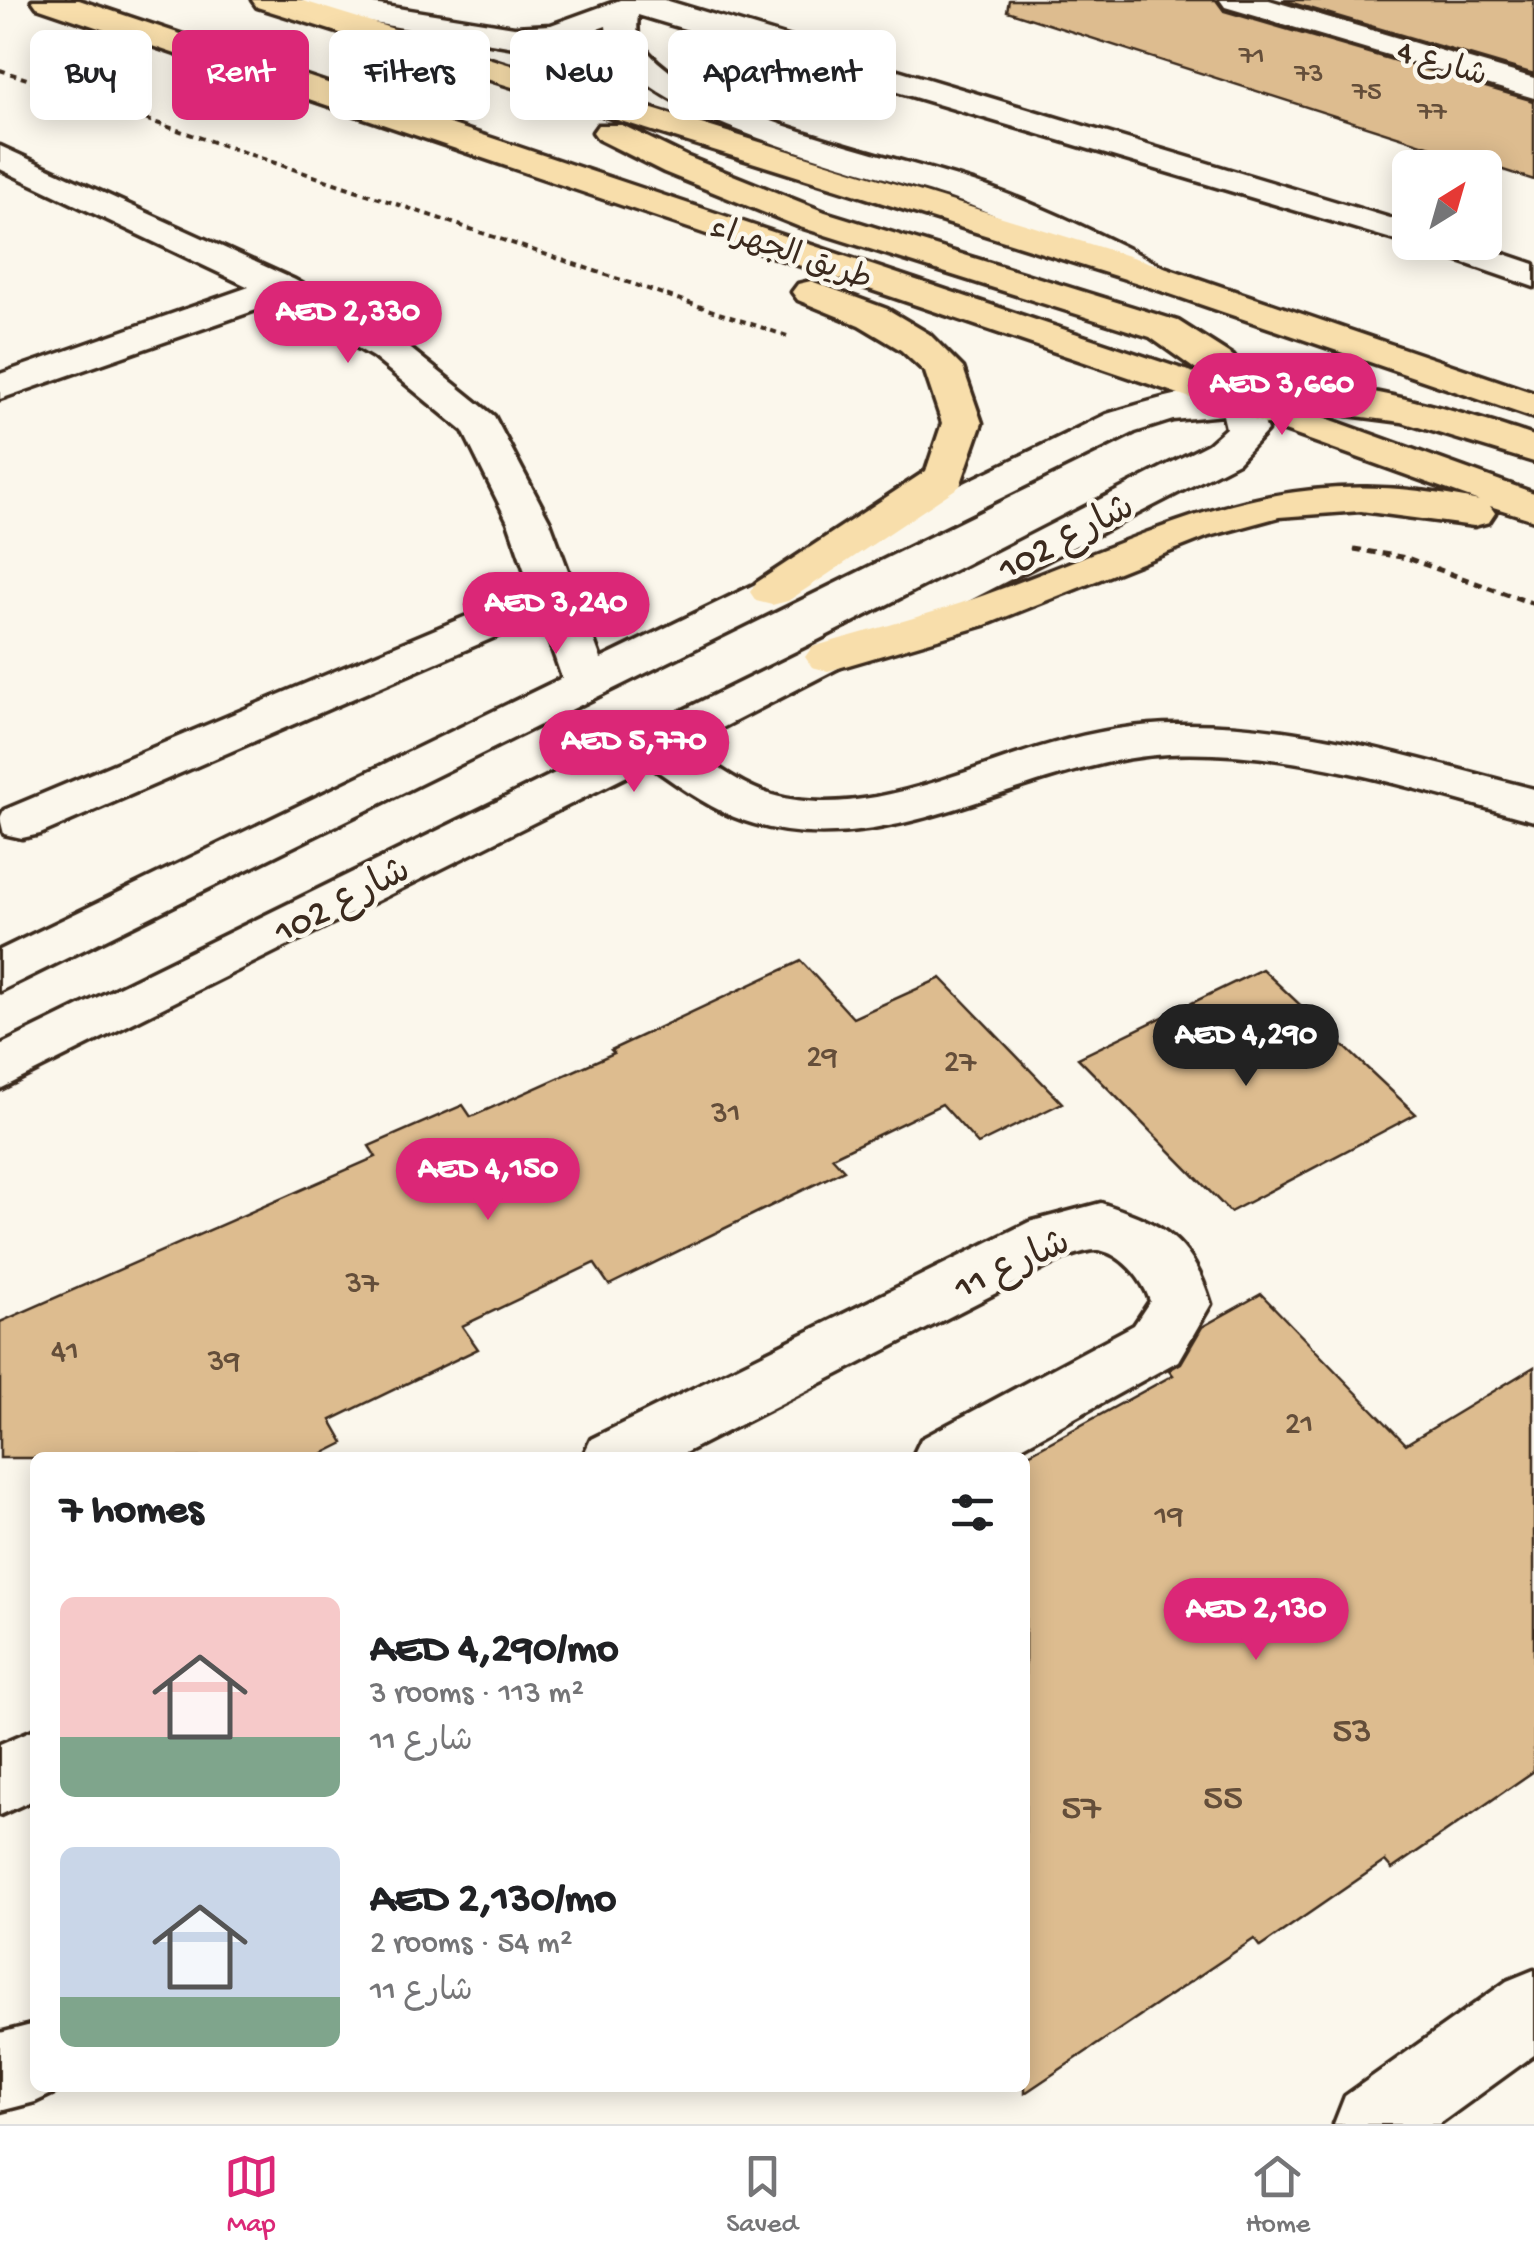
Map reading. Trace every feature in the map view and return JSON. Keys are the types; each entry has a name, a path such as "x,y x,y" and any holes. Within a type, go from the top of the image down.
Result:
{"highway":[{"name":"طريق الجهراء","path":"48,0 172,42"},
{"path":"268,0 1151,275 1534,406"},
{"path":"492,69 678,168 763,203 1164,329 1219,364 1240,401 1314,396 1407,408 1534,450"},
{"name":"طريق الجهراء","path":"309,89 1240,401 1534,507"},
{"path":"309,90 873,317 915,342 943,368 962,423 945,477 772,592"},
{"path":"828,656 989,610 1178,534 1259,510 1321,499 1408,501 1490,516 1534,532"}],"street":[{"path":"292,0 514,37 555,34 637,6"},
{"path":"440,0 550,20 637,6 1392,231"},
{"name":"شارع 4","path":"1236,0 1534,88"},
{"path":"637,6 620,33 629,51 689,95 762,126 976,194 1151,275"},
{"path":"0,156 282,288 387,349 480,426 529,522 586,684"},
{"path":"1486,260 1534,276"},
{"path":"0,386 282,288"},
{"name":"شارع 102","path":"0,972 1121,423 1169,408 1240,401 1247,431 1229,450 828,656 0,1069"},
{"path":"22,822 554,595"},
{"path":"650,743 721,790 768,811 812,818 864,814 1109,745 1180,739 1318,751 1534,805"},
{"path":"418,768 459,793 482,828"},
{"name":"شارع 11","path":"626,1452 1050,1238 1101,1226 1136,1241 1172,1270 1180,1304 1156,1343 955,1452"},
{"path":"0,1780 30,1765"},
{"path":"1372,2124 1534,2008"},
{"path":"0,2072 30,2064"}],"path":[{"path":"0,70 797,340"},
{"path":"1343,548 1406,558 1534,604"}],"building":[{"path":"1009,0 1216,0 1224,11 1534,101 1534,180 1502,170 1502,150 1440,150 1007,11"},
{"path":"1282,0 1534,0 1534,74"},
{"path":"801,961 853,1018 941,978 1062,1103 978,1144 942,1104 832,1157 844,1170 609,1285 594,1263 462,1326 478,1349 331,1420 344,1443 326,1452 30,1452 30,1458 0,1458 0,1322 376,1157 369,1146 463,1105 471,1117 614,1053 611,1050"},
{"path":"1262,969 1416,1114 1230,1212 1078,1058"},
{"path":"1261,1294 1406,1444 1534,1367 1534,1771 1392,1869 1385,1861 1260,1947 1254,1939 1030,2090 1030,1453 1173,1375 1169,1370 1181,1363 1202,1327"}]}
